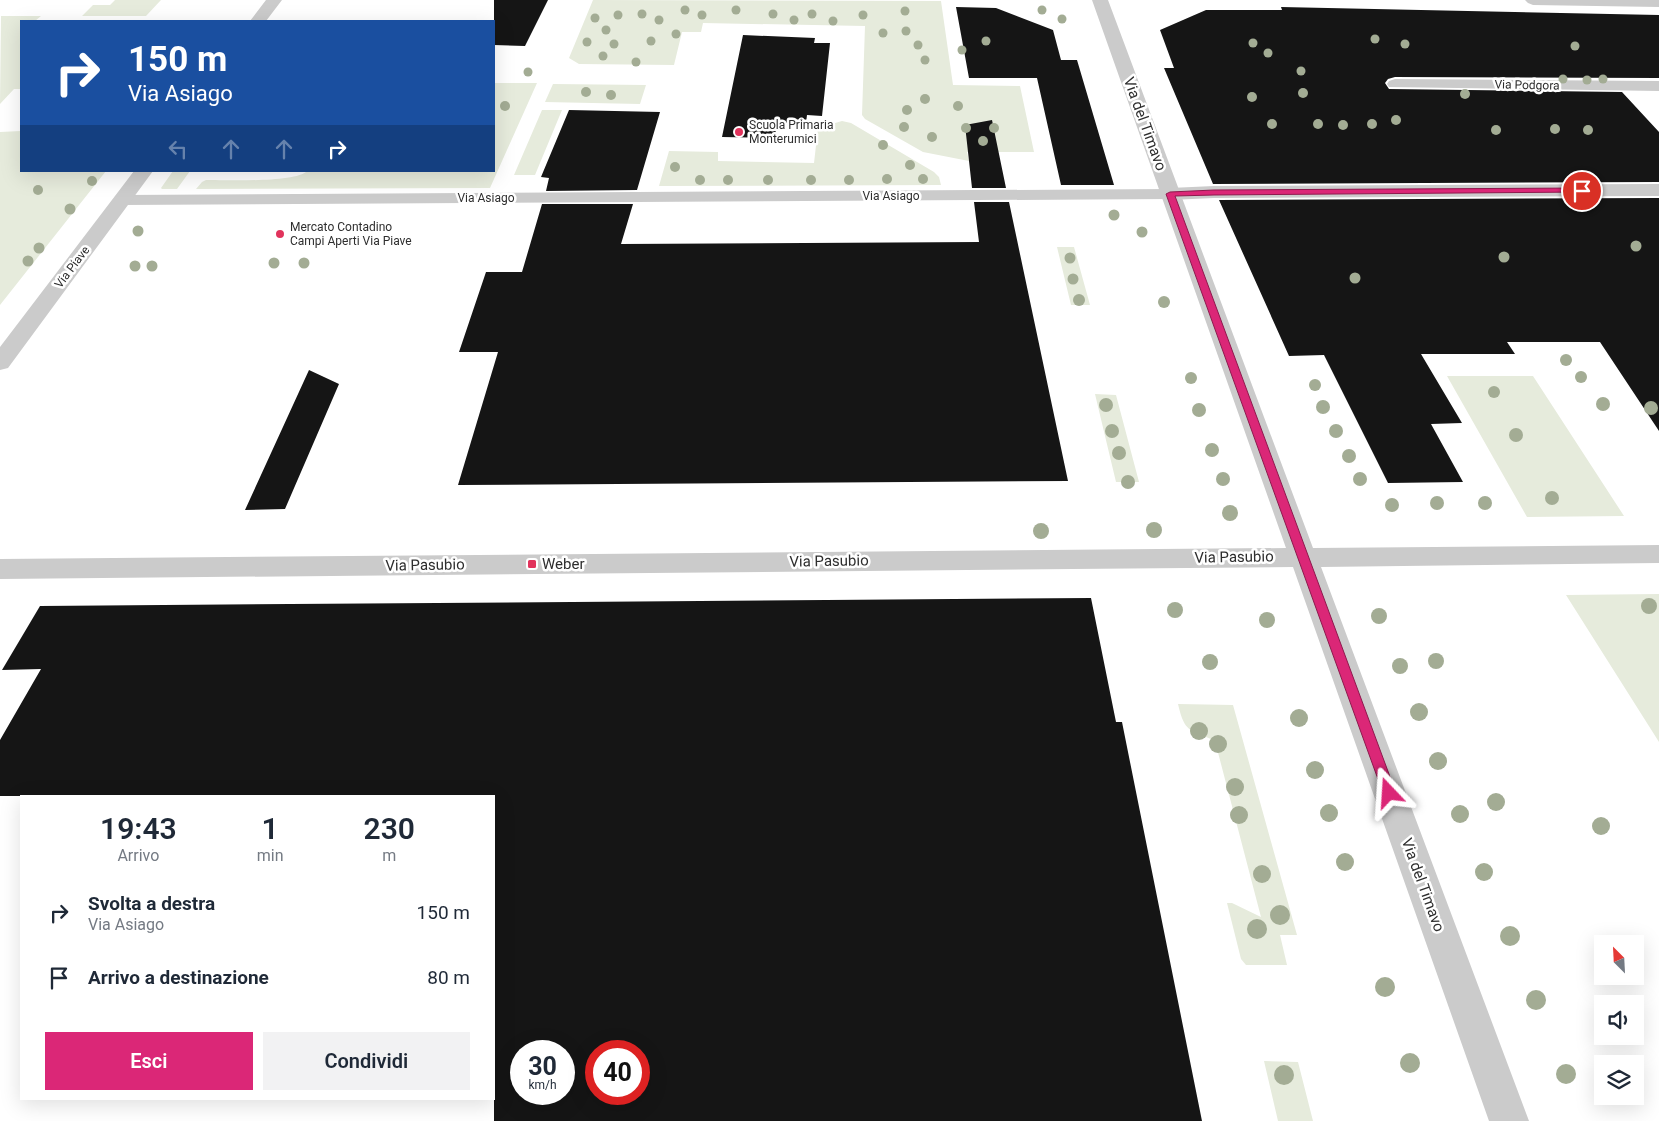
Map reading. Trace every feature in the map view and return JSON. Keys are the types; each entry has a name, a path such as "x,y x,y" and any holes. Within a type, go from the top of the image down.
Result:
{"street":[{"path":"259,20 274,0"},
{"name":"Via del Timavo","path":"1100,0 1509,1121"},
{"path":"1533,0 1659,2"},
{"name":"Via Piave","path":"0,364 143,172"},
{"name":"Via Asiago","path":"1170,194 1214,192 1659,190"},
{"name":"Via Pasubio","path":"0,569 1659,554"}],"lane":[{"name":"Via Podgora","path":"1395,84 1659,86"},
{"name":"Via Asiago","path":"122,200 1170,194"}],"shaded area":[{"path":"115,0 161,0 146,16 82,16 93,5 110,5"},
{"path":"593,0 941,1 953,85 1020,86 1034,152 967,152 969,161 923,152 865,119 862,115 865,26 703,23 701,32 682,32 674,65 579,64 569,58"},
{"path":"1,16 41,16 36,20 20,20 20,89 14,89 0,104"},
{"path":"495,83 537,83 490,188 196,189 206,180 275,179 300,175 305,172 495,172"},
{"path":"553,84 646,85 640,104 545,102"},
{"path":"542,110 562,110 535,175 514,175"},
{"path":"842,121 851,123 934,172 939,177 941,185 659,186 669,151 718,152 718,161 814,163 818,128"},
{"path":"20,131 20,172 105,172 0,305 0,132"},
{"path":"172,172 189,172 177,189 161,188"},
{"path":"1057,247 1074,247 1090,305 1071,305"},
{"path":"1447,376 1533,376 1624,516 1527,517"},
{"path":"1095,394 1116,395 1139,482 1116,482"},
{"path":"1659,594 1659,742 1566,595"},
{"path":"1178,704 1233,705 1297,935 1280,935 1287,965 1246,965 1241,959 1227,903 1232,903 1261,917 1215,741 1189,729 1183,721"},
{"path":"1264,1061 1298,1062 1313,1121 1278,1121"}],"building":[{"path":"494,0 548,0 525,46 495,45"},
{"path":"956,7 996,8 1053,30 1061,60 1077,60 1114,185 1061,185 1037,78 969,78"},
{"path":"1281,7 1659,15 1659,78 1395,77 1388,79 1385,83 1389,89 1622,92 1659,132 1659,182 1213,184 1164,68 1174,68 1160,30 1206,10 1282,10"},
{"path":"743,35 815,38 814,43 830,43 822,116 807,115 806,123 777,123 775,138 722,137"},
{"path":"569,110 660,112 637,190 546,191 549,178 541,177"},
{"path":"992,120 1006,188 972,188 965,125"},
{"path":"1659,198 1659,431 1600,342 1507,342 1515,354 1421,354 1462,423 1431,424 1463,482 1388,483 1324,355 1289,356 1219,200"},
{"path":"974,202 1009,202 1068,481 458,485 498,352 459,352 486,272 522,272 542,204 633,204 621,244 979,242"},
{"path":"309,370 339,384 285,509 245,510"},
{"path":"1091,598 1116,722 1122,722 1202,1121 494,1121 495,795 0,796 0,740 41,669 2,670 40,606"}],"place":[{"name":"Scuola Primaria Monterumici","path":"739,132"},
{"name":"Mercato Contadino Campi Aperti Via Piave","path":"280,234"},
{"name":"Weber","path":"532,564"}],"route":[{"path":"1389,793 1170,194 1214,192 1582,191"}]}
